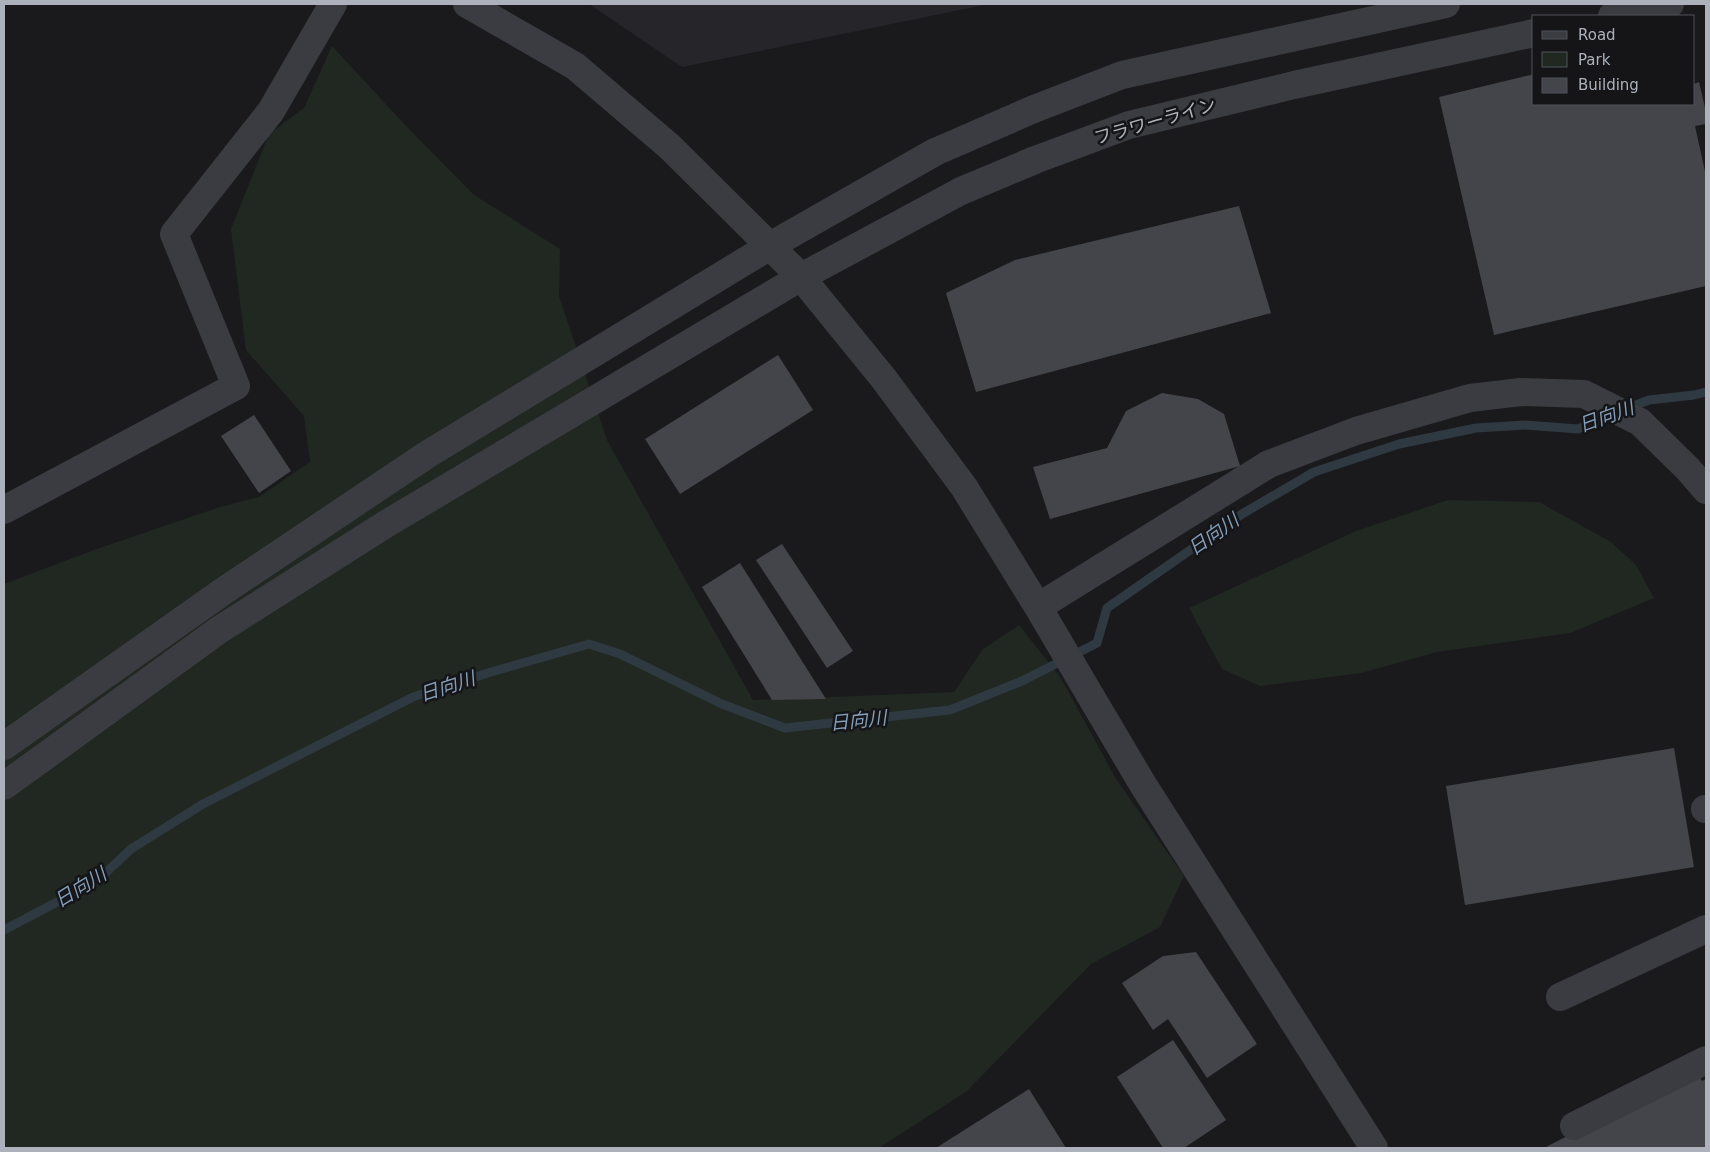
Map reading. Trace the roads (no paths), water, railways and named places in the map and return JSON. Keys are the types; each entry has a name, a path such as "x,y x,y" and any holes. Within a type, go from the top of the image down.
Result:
{"street":[{"path":"4,510 236,386 174,234 271,111 333,4"},
{"path":"467,4 575,66 670,147 801,277 884,379 964,487 1038,607 1142,783 1374,1148"},
{"path":"4,746 225,590 428,454 770,246 935,152 1034,109 1122,74 1446,4"},
{"path":"1617,15 1670,4"},
{"name":"フラワーライン","path":"4,786 219,630 386,524 801,277 961,192 1035,160 1129,125 1294,85 1532,33"},
{"path":"1038,607 1269,464 1356,431 1470,398 1521,392 1584,394 1640,422 1688,469 1706,490"},
{"path":"1560,997 1706,929"},
{"path":"1574,1126 1706,1060"}],"waterway":[{"name":"日向川","path":"1626,409 1649,400 1706,392"},
{"name":"日向川","path":"4,930 97,881 131,849 203,804 413,697 491,672 589,644 620,654 722,704 785,728 950,710 1022,681 1097,643 1107,608 1242,514 1314,472 1399,444 1476,428 1525,425 1578,429 1612,415"}]}
